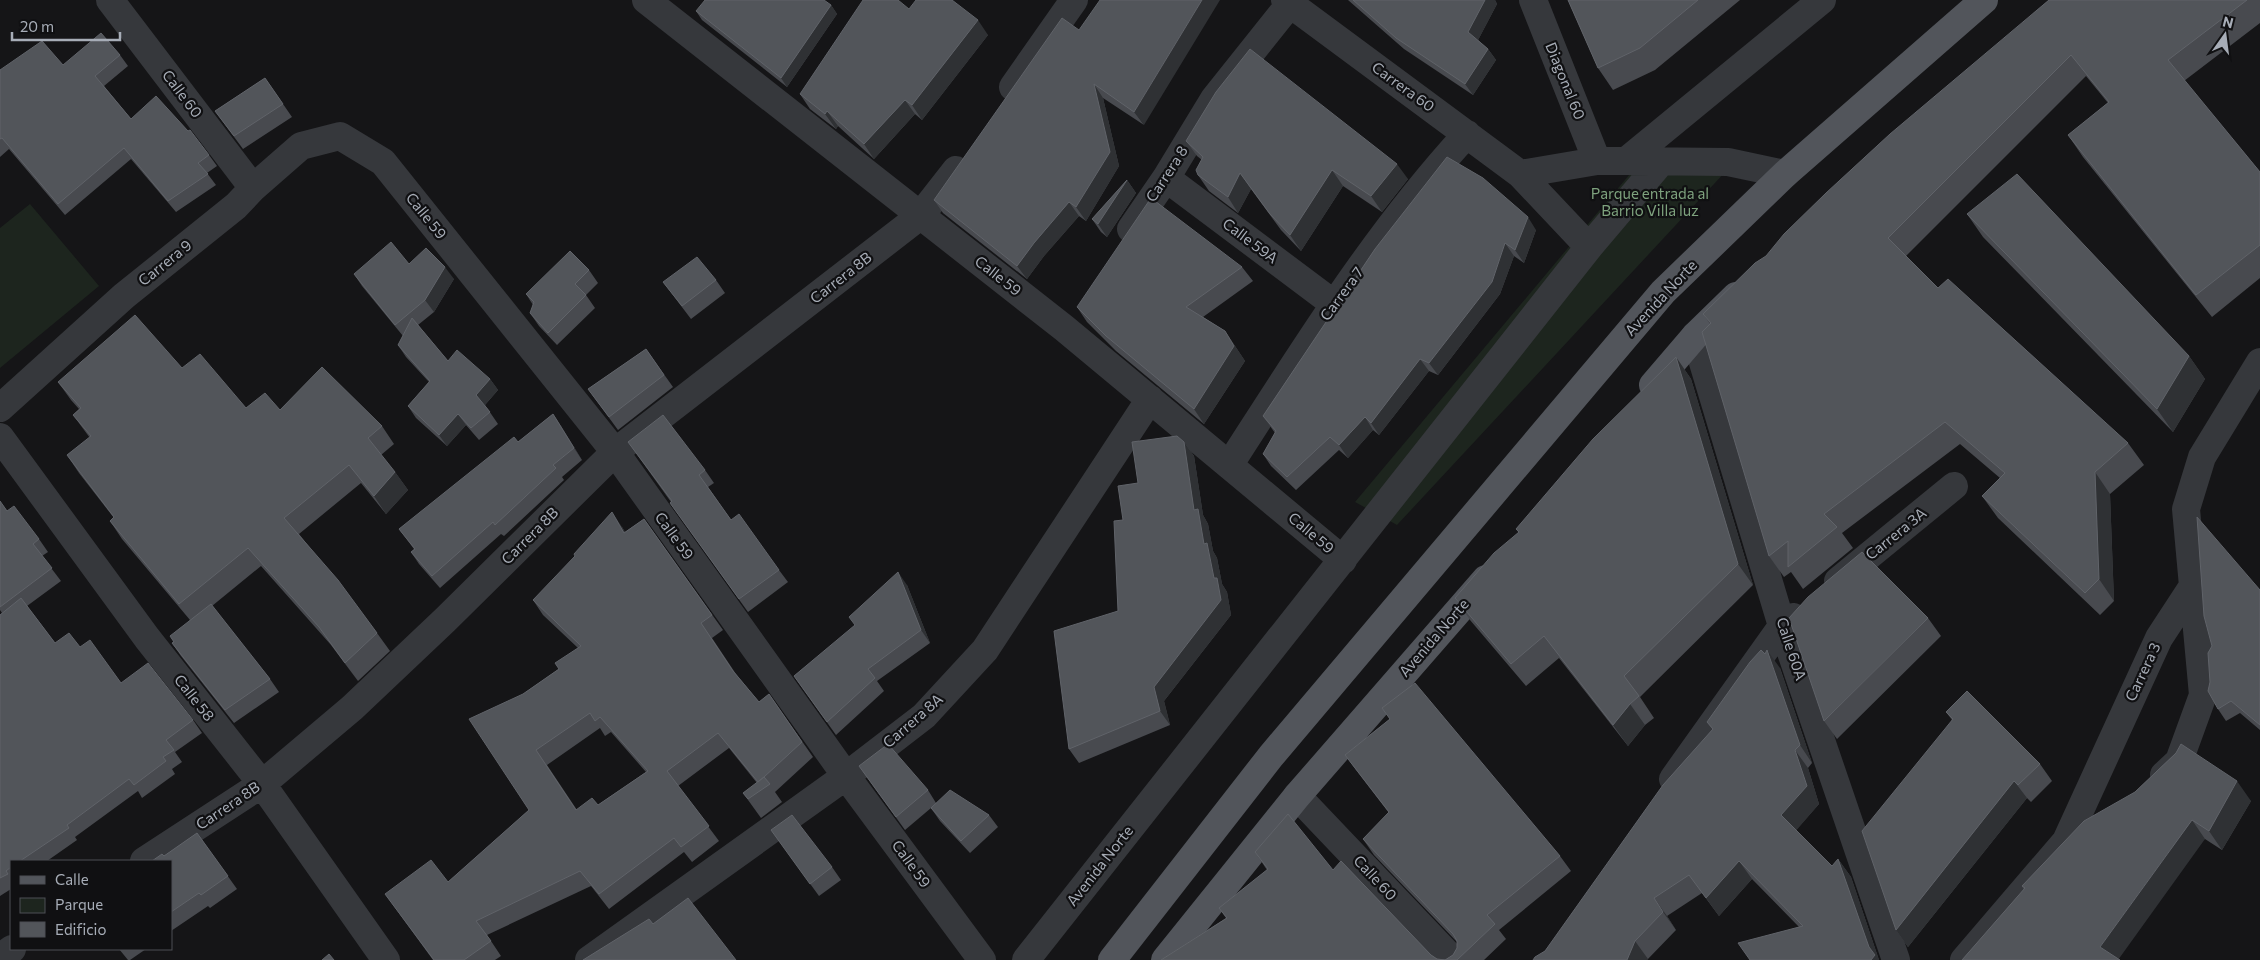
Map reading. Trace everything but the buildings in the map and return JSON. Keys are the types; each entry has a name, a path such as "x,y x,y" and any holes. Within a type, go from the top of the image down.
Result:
{"main road":[{"name":"Avenida Norte","path":"1112,960 1271,756 1657,300 1785,174 1984,0"},
{"path":"1638,402 1695,336 1752,280"},
{"name":"Avenida Norte","path":"1165,960 1297,796 1499,563"}],"street":[{"name":"Calle 60","path":"110,0 253,188"},
{"path":"1001,105 1074,0"},
{"name":"Diagonal 60","path":"1533,0 1597,161"},
{"name":"Calle 59","path":"650,1 1064,328 1230,464 1343,560"},
{"name":"Carrera 60","path":"1289,1 1520,174 1589,247"},
{"name":"Carrera 8","path":"1118,249 1166,178 1214,99 1289,1"},
{"path":"1626,161 1815,2"},
{"path":"789,112 805,88"},
{"name":"Carrera 7","path":"1230,464 1334,304 1438,165 1467,134"},
{"name":"Carrera 9","path":"0,408 124,296 236,206 253,188 301,146 340,136"},
{"name":"Calle 59","path":"340,136 383,162 615,452 846,776 982,960"},
{"path":"920,216 940,194 973,146"},
{"path":"1520,174 1597,161 1728,162 1785,174"},
{"name":"Avenida Norte","path":"1026,960 1589,247 1661,162"},
{"name":"Calle 59A","path":"1166,178 1334,304"},
{"name":"Carrera 8B","path":"146,860 262,784 352,708 445,620 615,452 920,216"},
{"path":"1064,328 1080,304"},
{"name":"Calle 60A","path":"1695,336 1782,626 1896,960"},
{"path":"2144,793 2178,761 2203,695 2186,509 2202,456 2260,362"},
{"name":"Carrera 8A","path":"589,960 846,776 924,716 985,650 1150,399"},
{"name":"Calle 58","path":"0,437 147,638 262,784 386,960"},
{"name":"Carrera 3A","path":"1661,797 1782,626 1954,486"},
{"name":"Carrera 3","path":"1964,960 2066,841 2159,638 2193,586"},
{"name":"Calle 60","path":"1297,796 1453,960"},
{"path":"2066,841 2106,818"},
{"path":"0,957 10,950"}],"green space":[{"name":"Parque entrada al Barrio Villa luz","path":"1635,168 1727,170 1397,525 1355,502"},
{"path":"30,204 99,286 0,368 0,228"}]}
